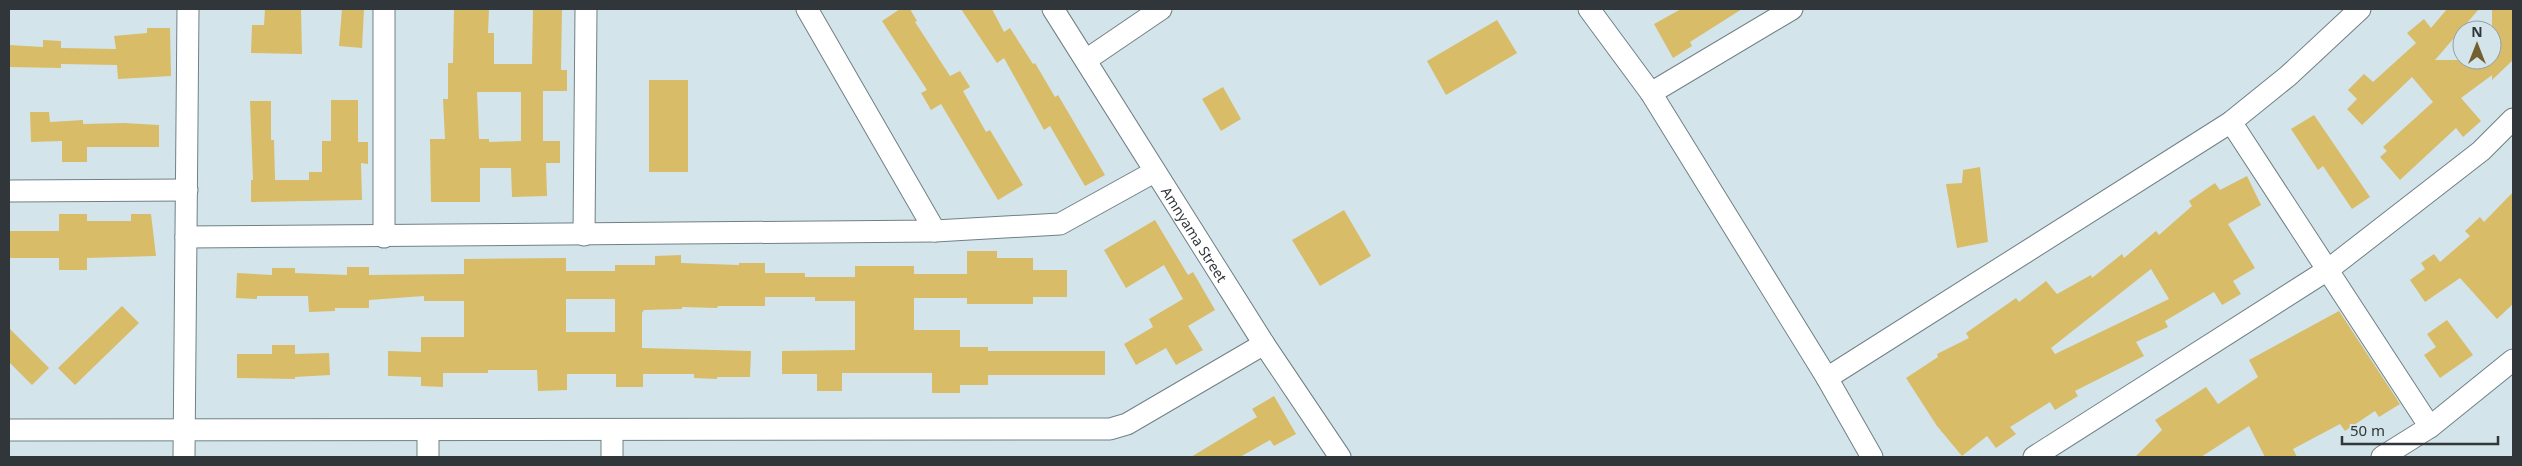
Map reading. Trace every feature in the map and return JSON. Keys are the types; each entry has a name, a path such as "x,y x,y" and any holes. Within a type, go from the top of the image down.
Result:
{"street":[{"path":"184,457 188,9"},
{"path":"384,9 384,237"},
{"path":"584,235 586,9"},
{"path":"807,9 935,231"},
{"name":"Amnyama Street","path":"1053,9 1264,344 1340,457"},
{"path":"1086,60 1161,9"},
{"path":"1589,9 1651,93 1827,378 1872,457"},
{"path":"1651,93 1792,9"},
{"path":"1827,378 2231,122 2288,76 2358,9"},
{"path":"2034,457 2329,269 2481,151 2513,119"},
{"path":"2231,122 2329,269 2430,427"},
{"path":"186,237 384,237 935,231 1060,224 1154,172"},
{"path":"9,191 187,190"},
{"path":"9,430 612,431 1110,429 1127,424 1264,344"},
{"path":"2382,457 2430,427 2513,360"},
{"path":"428,430 428,457"},
{"path":"612,431 612,457"}],"building":[{"path":"265,9 301,9 302,54 251,53 252,25 264,25"},
{"path":"342,9 364,9 362,48 339,46"},
{"path":"454,9 489,9 488,33 494,33 494,64 532,64 533,9 562,9 561,70 567,70 567,91 543,91 543,141 560,141 560,163 546,163 547,196 512,197 511,168 480,168 480,202 431,202 430,139 445,139 443,99 448,99 448,63 453,63","holes":["477,92 521,92 521,141 489,142 489,139 479,139"]},
{"path":"900,9 910,9 917,21 915,22 950,76 960,71 970,87 963,91 986,132 990,130 1023,185 998,200 941,104 931,110 921,93 927,90 882,21"},
{"path":"961,9 992,9 1004,32 1010,28 1033,64 1035,63 1055,97 1058,95 1105,175 1085,186 1050,126 1044,130 1004,58 997,63"},
{"path":"1681,9 1742,9 1690,42 1692,46 1673,58 1654,24"},
{"path":"2447,9 2479,9 2470,20 2452,20 2452,40 2435,60 2452,60 2452,70 2502,70 2502,20 2492,20 2492,9 2513,9 2513,60 2492,80 2492,75 2461,98 2481,121 2463,137 2456,128 2400,180 2380,157 2387,151 2383,147 2433,102 2412,77 2362,125 2347,109 2357,99 2348,90 2364,74 2373,82 2416,43 2407,33 2424,19 2431,28"},
{"path":"1497,20 1517,53 1446,95 1427,61"},
{"path":"147,28 170,28 171,76 118,79 117,65 61,64 61,68 9,67 9,45 43,47 43,40 61,41 61,48 116,49 114,36 147,33"},
{"path":"649,80 688,80 688,172 649,172"},
{"path":"1223,87 1241,119 1221,131 1202,99"},
{"path":"331,100 358,100 358,142 368,142 368,164 361,163 362,200 251,202 251,180 253,180 250,101 271,101 271,140 274,140 275,180 309,180 309,172 322,172 322,141 331,141"},
{"path":"30,112 49,112 50,122 83,120 83,124 124,123 159,125 159,147 87,147 87,162 62,162 62,141 31,142"},
{"path":"2314,115 2370,197 2352,209 2323,166 2318,170 2291,129"},
{"path":"1980,167 1988,242 1957,248 1946,184 1962,183 1963,170"},
{"path":"2247,176 2261,205 2228,224 2255,268 2233,281 2241,294 2222,305 2214,292 2165,321 2168,327 2136,342 2144,356 2075,391 2078,396 2055,410 2050,402 2010,427 2016,434 1996,448 1987,436 1962,456 1937,426 1906,378 1938,357 1937,354 1969,338 1966,333 2016,298 2019,302 2046,281 2057,294 2091,275 2092,278 2122,254 2124,258 2156,231 2159,235 2192,206 2189,201 2215,183 2220,190","holes":["2151,269 2169,299 2055,354 2051,348"]},
{"path":"2513,192 2513,304 2497,319 2460,278 2425,302 2410,280 2425,269 2421,263 2434,254 2440,262 2470,236 2465,231 2480,217 2484,222"},
{"path":"1344,210 1371,256 1320,286 1292,240"},
{"path":"59,214 87,214 87,221 131,221 131,214 151,214 156,256 87,258 87,270 59,270 59,258 9,258 9,231 59,231"},
{"path":"1155,220 1188,275 1193,272 1215,310 1188,326 1203,350 1176,365 1166,348 1136,365 1124,344 1153,327 1149,319 1183,299 1164,265 1126,288 1104,250"},
{"path":"967,251 997,251 997,258 1033,258 1033,270 1067,270 1067,297 1033,297 1033,304 967,304 967,298 914,298 914,330 960,330 960,347 988,347 988,351 1105,351 1105,375 988,375 988,385 960,385 960,393 932,393 932,373 842,373 842,391 817,391 817,374 782,374 782,351 855,350 855,301 815,301 815,297 765,297 765,306 682,307 682,309 644,310 642,313 642,348 751,351 750,377 717,377 717,379 694,378 694,374 643,374 643,387 616,387 616,374 567,374 567,390 538,391 537,370 488,370 488,373 443,373 443,387 421,386 421,377 388,376 388,351 421,352 421,337 464,337 464,301 424,301 424,296 369,300 369,308 335,308 335,311 309,312 308,296 257,296 257,299 236,298 237,273 272,275 272,268 295,268 295,273 347,275 347,267 369,267 369,275 464,274 464,259 566,258 566,271 615,271 615,265 655,265 655,256 681,255 681,263 739,265 739,263 765,263 765,273 805,273 805,277 855,277 855,266 914,266 914,274 967,274","holes":["566,299 615,299 615,332 566,332"]},
{"path":"122,306 139,323 75,385 58,368"},
{"path":"2339,311 2400,404 2379,417 2375,411 2345,431 2340,424 2293,449 2297,457 2265,457 2249,426 2201,457 2135,457 2162,430 2155,420 2206,387 2218,404 2258,377 2249,360"},
{"path":"2447,320 2473,355 2440,378 2424,355 2436,347 2427,334"},
{"path":"9,328 49,368 32,385 9,362"},
{"path":"272,345 295,345 295,354 329,353 330,375 295,377 295,379 237,378 237,354 272,354"},
{"path":"1274,396 1296,434 1274,446 1270,440 1240,457 1191,457 1257,417 1252,409"}]}
